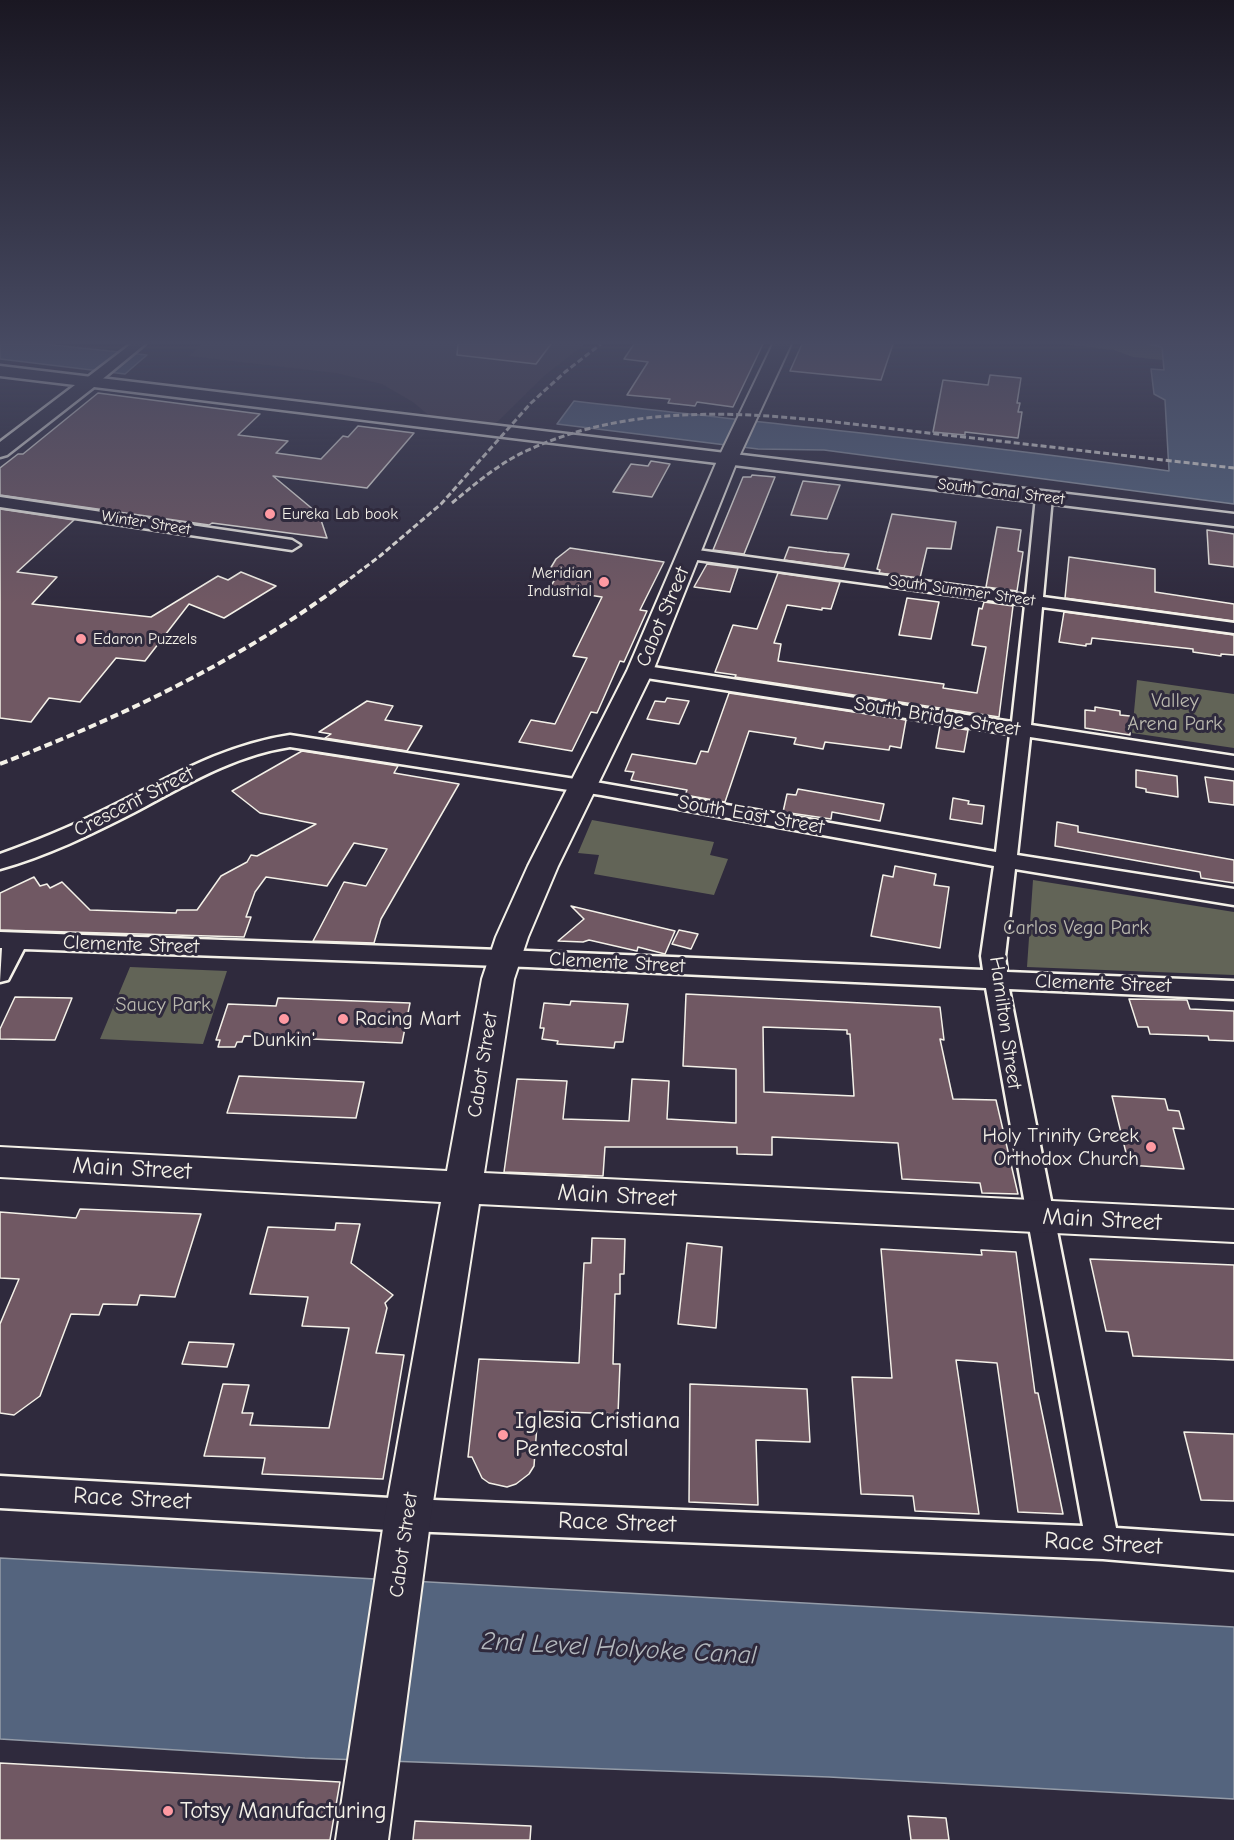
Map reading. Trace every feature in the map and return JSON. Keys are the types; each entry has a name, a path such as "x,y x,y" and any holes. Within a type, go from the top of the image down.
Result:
{"main road":[{"name":"Cabot Street","path":"362,1840 406,1524 498,979 543,866 640,671 742,430"},
{"name":"Main Street","path":"0,1162 464,1188 1234,1226"}],"street":[{"path":"0,451 28,430"},
{"name":"South Canal Street","path":"505,430 1234,520"},
{"name":"Hamilton Street","path":"1044,497 1021,730 993,956 1004,1036 1103,1543"},
{"name":"Winter Street","path":"0,502 292,545"},
{"name":"South Summer Street","path":"690,554 1234,628"},
{"name":"South Bridge Street","path":"640,671 1234,762"},
{"name":"South East Street","path":"267,743 309,742 1234,897"},
{"name":"Crescent Street","path":"0,862 60,840 106,819 220,758 242,749 267,743"},
{"path":"0,974 8,940"},
{"name":"Clemente Street","path":"8,940 505,958 1234,990"},
{"name":"Race Street","path":"0,1492 406,1524 1103,1543 1234,1553"}],"green space":[{"name":"Valley Arena Park","path":"1137,680 1234,694 1234,748 1132,733"},
{"path":"592,820 714,842 710,855 728,859 714,895 594,874 599,855 578,853"},
{"name":"Carlos Vega Park","path":"1033,880 1234,912 1234,975 1027,967"},
{"name":"Saucy Park","path":"130,967 227,971 203,1044 100,1039"}],"water":[{"path":"604,430 830,430 1169,471 1167,430 1234,430 1234,504 824,450 758,449"},
{"name":"2nd Level Holyoke Canal","path":"0,1558 1234,1627 1234,1799 829,1777 305,1758 0,1739"}],"building":[{"path":"53,430 243,430 238,435 288,441 276,453 321,459 343,436 348,437 354,430 389,430 414,433 367,488 273,476 315,511 321,520 327,538 212,523 209,525 0,495 0,468 18,454 23,454"},
{"path":"933,430 1019,430 1018,438 965,432 965,435 933,432"},
{"path":"651,461 670,464 652,497 613,492 631,464 648,466"},
{"path":"752,475 775,477 744,554 713,550 743,477"},
{"path":"803,481 840,485 827,519 791,515"},
{"name":"Edaron Puzzels","path":"0,509 74,520 17,572 57,577 32,604 151,617 218,576 228,580 241,572 276,586 224,618 189,604 145,661 116,658 80,702 49,698 31,722 0,718"},
{"path":"892,514 956,522 951,549 927,548 920,578 879,573 880,570 877,569"},
{"path":"997,527 1021,530 1018,551 1023,552 1017,591 986,587"},
{"path":"1207,530 1234,534 1234,567 1209,564"},
{"path":"789,547 849,554 844,568 784,560"},
{"path":"570,548 664,562 640,610 647,611 624,662 620,661 597,713 591,712 572,751 519,742 531,720 555,724 587,658 573,656 602,597 549,589 557,576 547,574 556,559"},
{"path":"1069,557 1155,569 1155,592 1234,604 1234,621 1065,598"},
{"path":"707,564 738,568 730,592 694,587"},
{"path":"778,573 840,582 831,609 822,608 822,610 787,605 774,643 781,644 778,661 944,684 943,688 977,693 986,647 972,645 979,608 982,609 984,602 1013,606 999,717 735,677 736,675 715,672 733,625 757,629"},
{"path":"907,598 939,602 931,639 899,635"},
{"path":"1064,612 1234,635 1234,655 1221,654 1221,656 1193,652 1193,649 1092,638 1091,644 1086,644 1086,646 1059,642"},
{"path":"729,693 906,720 901,748 890,746 889,750 825,742 823,749 794,744 796,738 749,731 725,802 685,795 687,790 631,780 634,772 625,771 632,754 696,764 701,751 708,752"},
{"path":"667,698 689,701 679,724 647,719 655,701 665,702"},
{"path":"367,701 393,706 385,720 422,726 407,751 325,738 331,734 319,732"},
{"path":"1095,707 1120,711 1120,715 1130,716 1130,735 1085,728 1085,710 1095,711"},
{"path":"940,726 968,730 964,752 936,748"},
{"path":"302,751 398,766 394,773 459,784 381,919 374,943 313,941 344,882 366,886 387,849 354,843 327,886 266,877 255,892 246,917 251,917 244,937 0,930 0,893 34,877 40,886 47,884 50,888 62,882 90,910 176,913 177,910 197,910 221,876 247,862 251,855 257,856 316,824 260,813 232,791"},
{"path":"1136,770 1177,776 1178,797 1146,792 1146,789 1136,787"},
{"path":"1205,777 1234,781 1234,805 1209,802"},
{"path":"798,789 884,804 880,821 832,812 831,819 783,812 787,794 796,795"},
{"path":"953,798 969,801 968,804 984,806 982,824 950,819"},
{"path":"1057,822 1078,826 1078,832 1234,860 1234,883 1201,878 1200,872 1055,846"},
{"path":"895,866 936,874 934,885 949,887 940,948 871,936 883,875 893,877"},
{"path":"571,906 675,931 665,954 638,947 637,951 589,940 583,942 558,941 584,919"},
{"path":"679,930 698,934 691,949 672,944"},
{"path":"686,994 940,1007 944,1040 940,1039 953,1099 996,1100 1018,1194 982,1193 980,1183 902,1179 898,1143 772,1137 772,1155 737,1154 737,1147 605,1147 603,1176 504,1172 517,1079 567,1081 563,1119 629,1121 632,1079 669,1081 667,1119 736,1123 736,1069 683,1066","holes":["763,1027 847,1030 847,1034 850,1034 854,1096 764,1092"]},
{"path":"15,997 72,998 55,1040 0,1039 0,1029"},
{"path":"278,998 410,1003 402,1043 244,1036 242,1042 237,1042 235,1047 218,1047 220,1040 216,1040 228,1004 276,1006"},
{"path":"1129,999 1187,1000 1190,1009 1234,1011 1234,1041 1209,1040 1208,1036 1150,1034 1148,1027 1138,1027"},
{"path":"571,1001 628,1004 623,1042 615,1042 614,1048 557,1044 558,1041 542,1039 544,1028 540,1028 544,1003 570,1005"},
{"name":"Racing Mart","path":"239,1076 364,1082 356,1118 227,1113"},
{"name":"Holy Trinity Greek Orthodox Church","path":"1112,1096 1165,1099 1168,1110 1179,1111 1184,1129 1173,1128 1184,1169 1129,1165"},
{"path":"80,1209 201,1214 175,1297 140,1295 137,1305 103,1304 99,1315 71,1314 40,1396 14,1415 0,1413 0,1324 19,1279 0,1278 0,1212 76,1218"},
{"path":"336,1223 360,1224 351,1263 393,1295 385,1303 387,1308 376,1353 404,1355 383,1479 262,1474 265,1458 204,1456 223,1384 249,1385 242,1413 253,1413 250,1425 329,1428 349,1328 302,1326 308,1297 250,1294 268,1227 335,1230"},
{"name":"Iglesia Cristiana Pentecostal","path":"592,1238 625,1239 624,1274 620,1274 620,1294 615,1294 613,1364 620,1364 618,1414 538,1411 534,1466 529,1474 516,1484 507,1487 489,1483 482,1478 472,1457 468,1457 479,1359 579,1363 584,1263 591,1263"},
{"path":"687,1243 722,1247 716,1328 678,1324"},
{"path":"881,1249 982,1255 981,1250 1016,1252 1035,1393 1038,1393 1063,1514 1018,1512 997,1363 956,1360 979,1514 915,1511 913,1496 861,1494 852,1377 892,1378"},
{"path":"1090,1259 1234,1265 1234,1360 1133,1356 1128,1332 1106,1331"},
{"path":"189,1342 234,1344 227,1367 182,1364"},
{"path":"690,1384 807,1389 810,1442 756,1440 758,1505 689,1502"},
{"path":"1184,1432 1234,1434 1234,1501 1201,1500"},
{"name":"Totsy Manufacturing","path":"0,1763 340,1782 330,1840 0,1840"},
{"path":"908,1816 946,1818 949,1840 911,1840"},
{"path":"415,1821 531,1826 530,1840 413,1840"}],"railway":[{"path":"343,584 441,504 507,430"},
{"path":"452,503 496,468 516,456 585,430"},
{"path":"902,430 1234,468"},
{"path":"0,764 135,707 222,662 305,611 345,582"}],"place":[{"name":"Eureka Lab book","path":"270,514"},
{"name":"Meridian Industrial","path":"604,582"},
{"name":"Edaron Puzzels","path":"81,639"},
{"name":"Dunkin'","path":"284,1019"},
{"name":"Racing Mart","path":"343,1019"},
{"name":"Holy Trinity Greek Orthodox Church","path":"1151,1147"},
{"name":"Iglesia Cristiana Pentecostal","path":"503,1435"},
{"name":"Totsy Manufacturing","path":"168,1811"}]}
